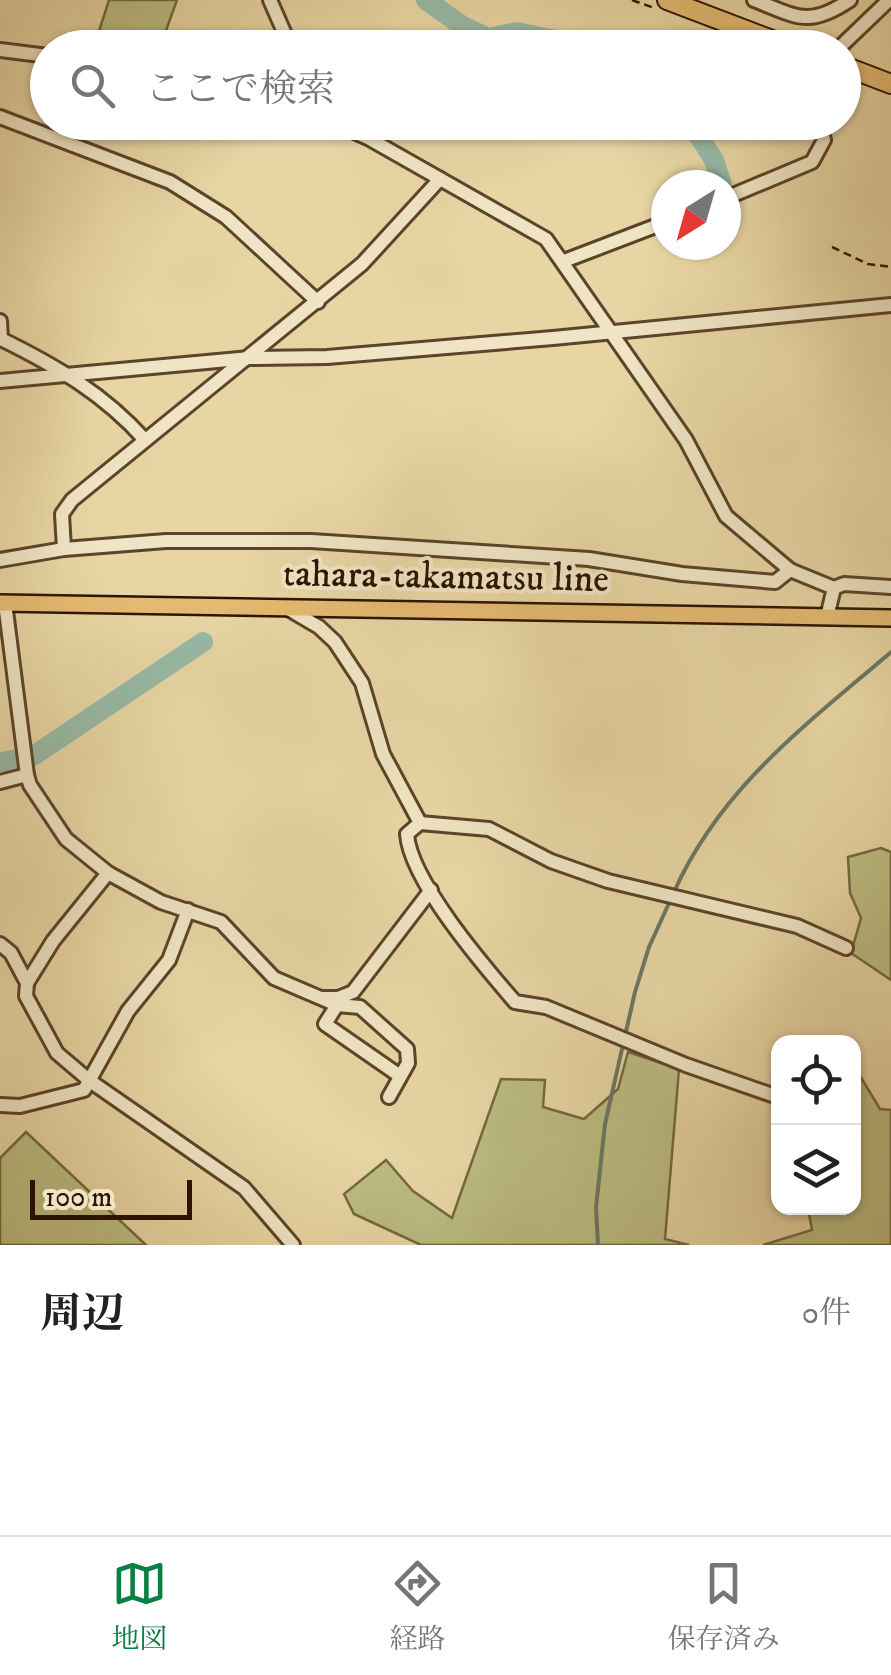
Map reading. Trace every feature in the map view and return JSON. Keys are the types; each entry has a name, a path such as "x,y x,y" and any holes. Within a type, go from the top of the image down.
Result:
{"highway":[{"path":"667,0 746,30"},
{"path":"861,73 891,84"}],"main road":[{"name":"tahara-takamatsu line","path":"2,603 891,618"}],"street":[{"path":"270,0 283,30"},
{"path":"754,0 801,18 825,17 850,0"},
{"path":"858,30 890,0"},
{"path":"0,50 30,54"},
{"path":"0,117 30,128"},
{"path":"60,140 170,182 226,217 318,302"},
{"path":"371,140 546,239 686,440 726,516 790,570 834,588 844,584 891,587"},
{"path":"741,192 812,162 824,140"},
{"path":"64,549 62,514 72,500 362,264 440,180"},
{"path":"564,261 651,228"},
{"path":"0,381 250,358 327,357 891,306"},
{"path":"0,321 1,339 71,375 119,411 146,440"},
{"path":"0,560 64,549 166,541 311,541 588,559 682,574 774,582 790,570"},
{"path":"827,617 834,588"},
{"path":"2,603 27,775 66,839 108,873 161,902 221,922 274,978 337,1005 360,1007 407,1049 408,1063 389,1096"},
{"path":"284,606 335,642 362,684 383,754 420,824"},
{"path":"0,782 27,775"},
{"path":"771,1095 686,1065 546,1007 514,1002 408,854 407,834 420,824 489,829 551,862 797,926 846,948"},
{"path":"108,873 52,941 27,983 26,996 57,1053 90,1081 244,1188 293,1245"},
{"path":"319,998 338,998 353,992 431,890"},
{"path":"0,1105 20,1106 84,1090 128,1011 169,960 188,910"},
{"path":"0,944 11,953 27,983"},
{"path":"337,1005 326,1024 400,1076"}],"path":[{"path":"832,247 868,264 891,267"}],"green space":[{"path":"109,0 177,0 166,30 99,30"},
{"path":"881,848 891,852 891,980 851,953 861,918 850,893 848,857"},
{"path":"628,1052 679,1069 665,1239 689,1245 421,1245 354,1214 344,1194 386,1160 413,1191 452,1218 501,1079 545,1080 543,1107 584,1119 618,1089"},
{"path":"861,1078 880,1109 891,1110 891,1245 763,1245 812,1230 809,1215 861,1215"},
{"path":"26,1132 146,1245 0,1245 0,1158"}],"waterway":[{"path":"426,0 471,30"},
{"path":"701,140 717,170"},
{"path":"33,756 203,642"},
{"path":"674,892 693,855 741,789 797,732 891,652"},
{"path":"0,762 20,759"},
{"path":"598,1245 596,1207 605,1124 635,992 649,947 670,901"}]}
